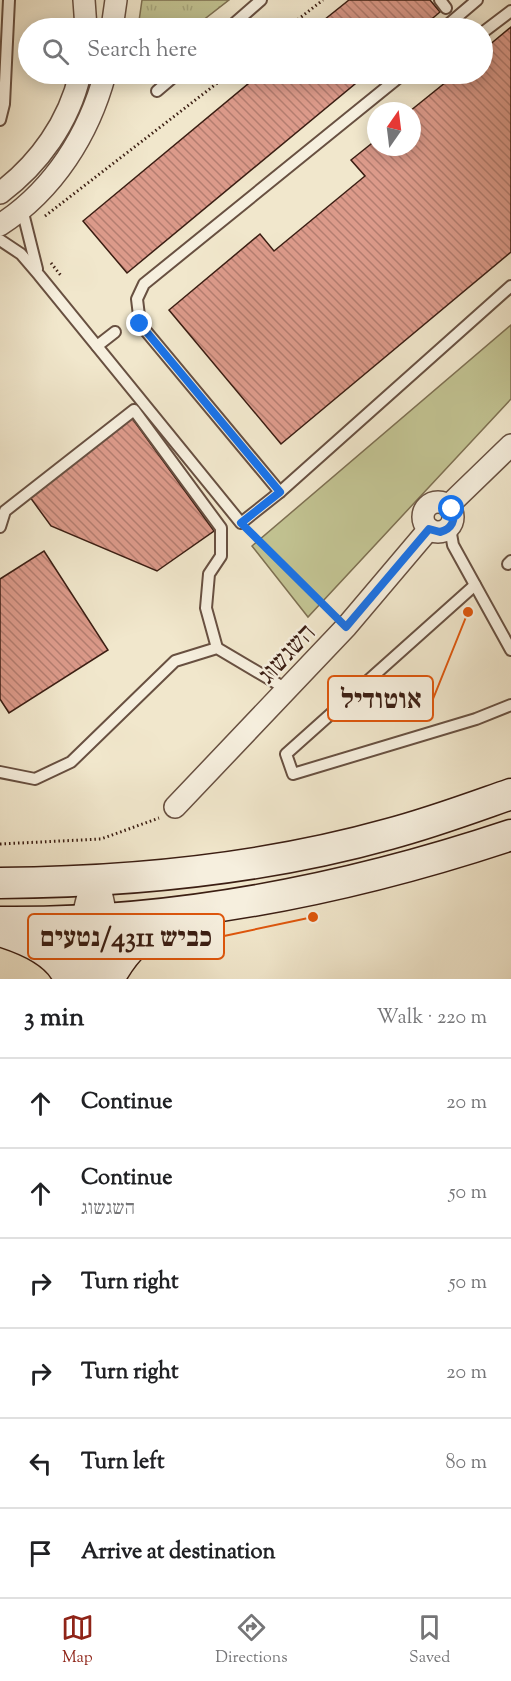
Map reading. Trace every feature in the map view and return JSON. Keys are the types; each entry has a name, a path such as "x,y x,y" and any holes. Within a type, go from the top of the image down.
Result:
{"main road":[{"path":"0,883 95,881 186,872 324,849 389,834 511,794"},
{"path":"0,922 95,919 185,911 337,885 408,868 511,835"},
{"path":"109,979 117,963 138,938 185,911"},
{"path":"0,931 30,940 65,968 69,979"}],"street":[{"path":"84,0 85,18"},
{"path":"113,18 116,0"},
{"path":"0,193 26,171 57,131 77,84"},
{"path":"0,225 22,209 58,172 81,137 92,114 102,84"},
{"path":"495,459 511,439"},
{"path":"449,505 511,445"},
{"path":"439,501 449,505 454,514 439,528 423,518 426,508 439,501"},
{"name":"השגשוג","path":"175,807 439,528"},
{"path":"95,881 95,919 104,961 101,979"},
{"path":"79,979 95,919"}],"lane":[{"path":"0,120 4,104 4,26 9,0"},
{"path":"240,18 261,0"},
{"path":"456,18 477,0"},
{"path":"493,25 511,11"},
{"path":"157,91 165,84"},
{"path":"280,492 140,324 137,299 144,284 391,84"},
{"path":"22,209 39,274"},
{"path":"0,240 21,254 39,274 241,523 280,492 511,286"},
{"path":"98,346 114,332"},
{"path":"0,527 5,511 134,410 221,528 221,556 209,574 206,608 217,648 288,690"},
{"path":"439,528 453,545 511,650"},
{"path":"475,585 286,754 293,774 476,719 511,705"},
{"path":"0,772 35,779 71,762 176,661 217,648"}],"path":[{"path":"300,18 323,0"},
{"path":"26,231 216,84"},
{"path":"241,523 346,627"},
{"path":"0,844 101,839 182,809 175,807"}],"green space":[{"path":"142,0 229,0 206,18 139,18"},
{"path":"511,325 511,399 308,617 252,546"}],"building":[{"path":"349,0 430,0 440,12 433,18 326,18"},
{"path":"511,27 511,252 281,444 169,310 260,234 274,251 365,176 351,160 367,147 367,156 421,156 421,102 444,84 493,84 493,42"},
{"path":"248,84 355,84 127,273 83,221"},
{"path":"132,418 214,531 157,571 51,526 27,493"},
{"path":"44,551 108,650 9,713 0,699 0,579"}],"place":[{"name":"אוטודיל","path":"468,612"},
{"name":"כביש 4311/נטעים","path":"313,917"}],"route":[{"path":"140,324 280,492 241,523 346,627 429,529 440,532 450,528 454,519 452,509"}]}
